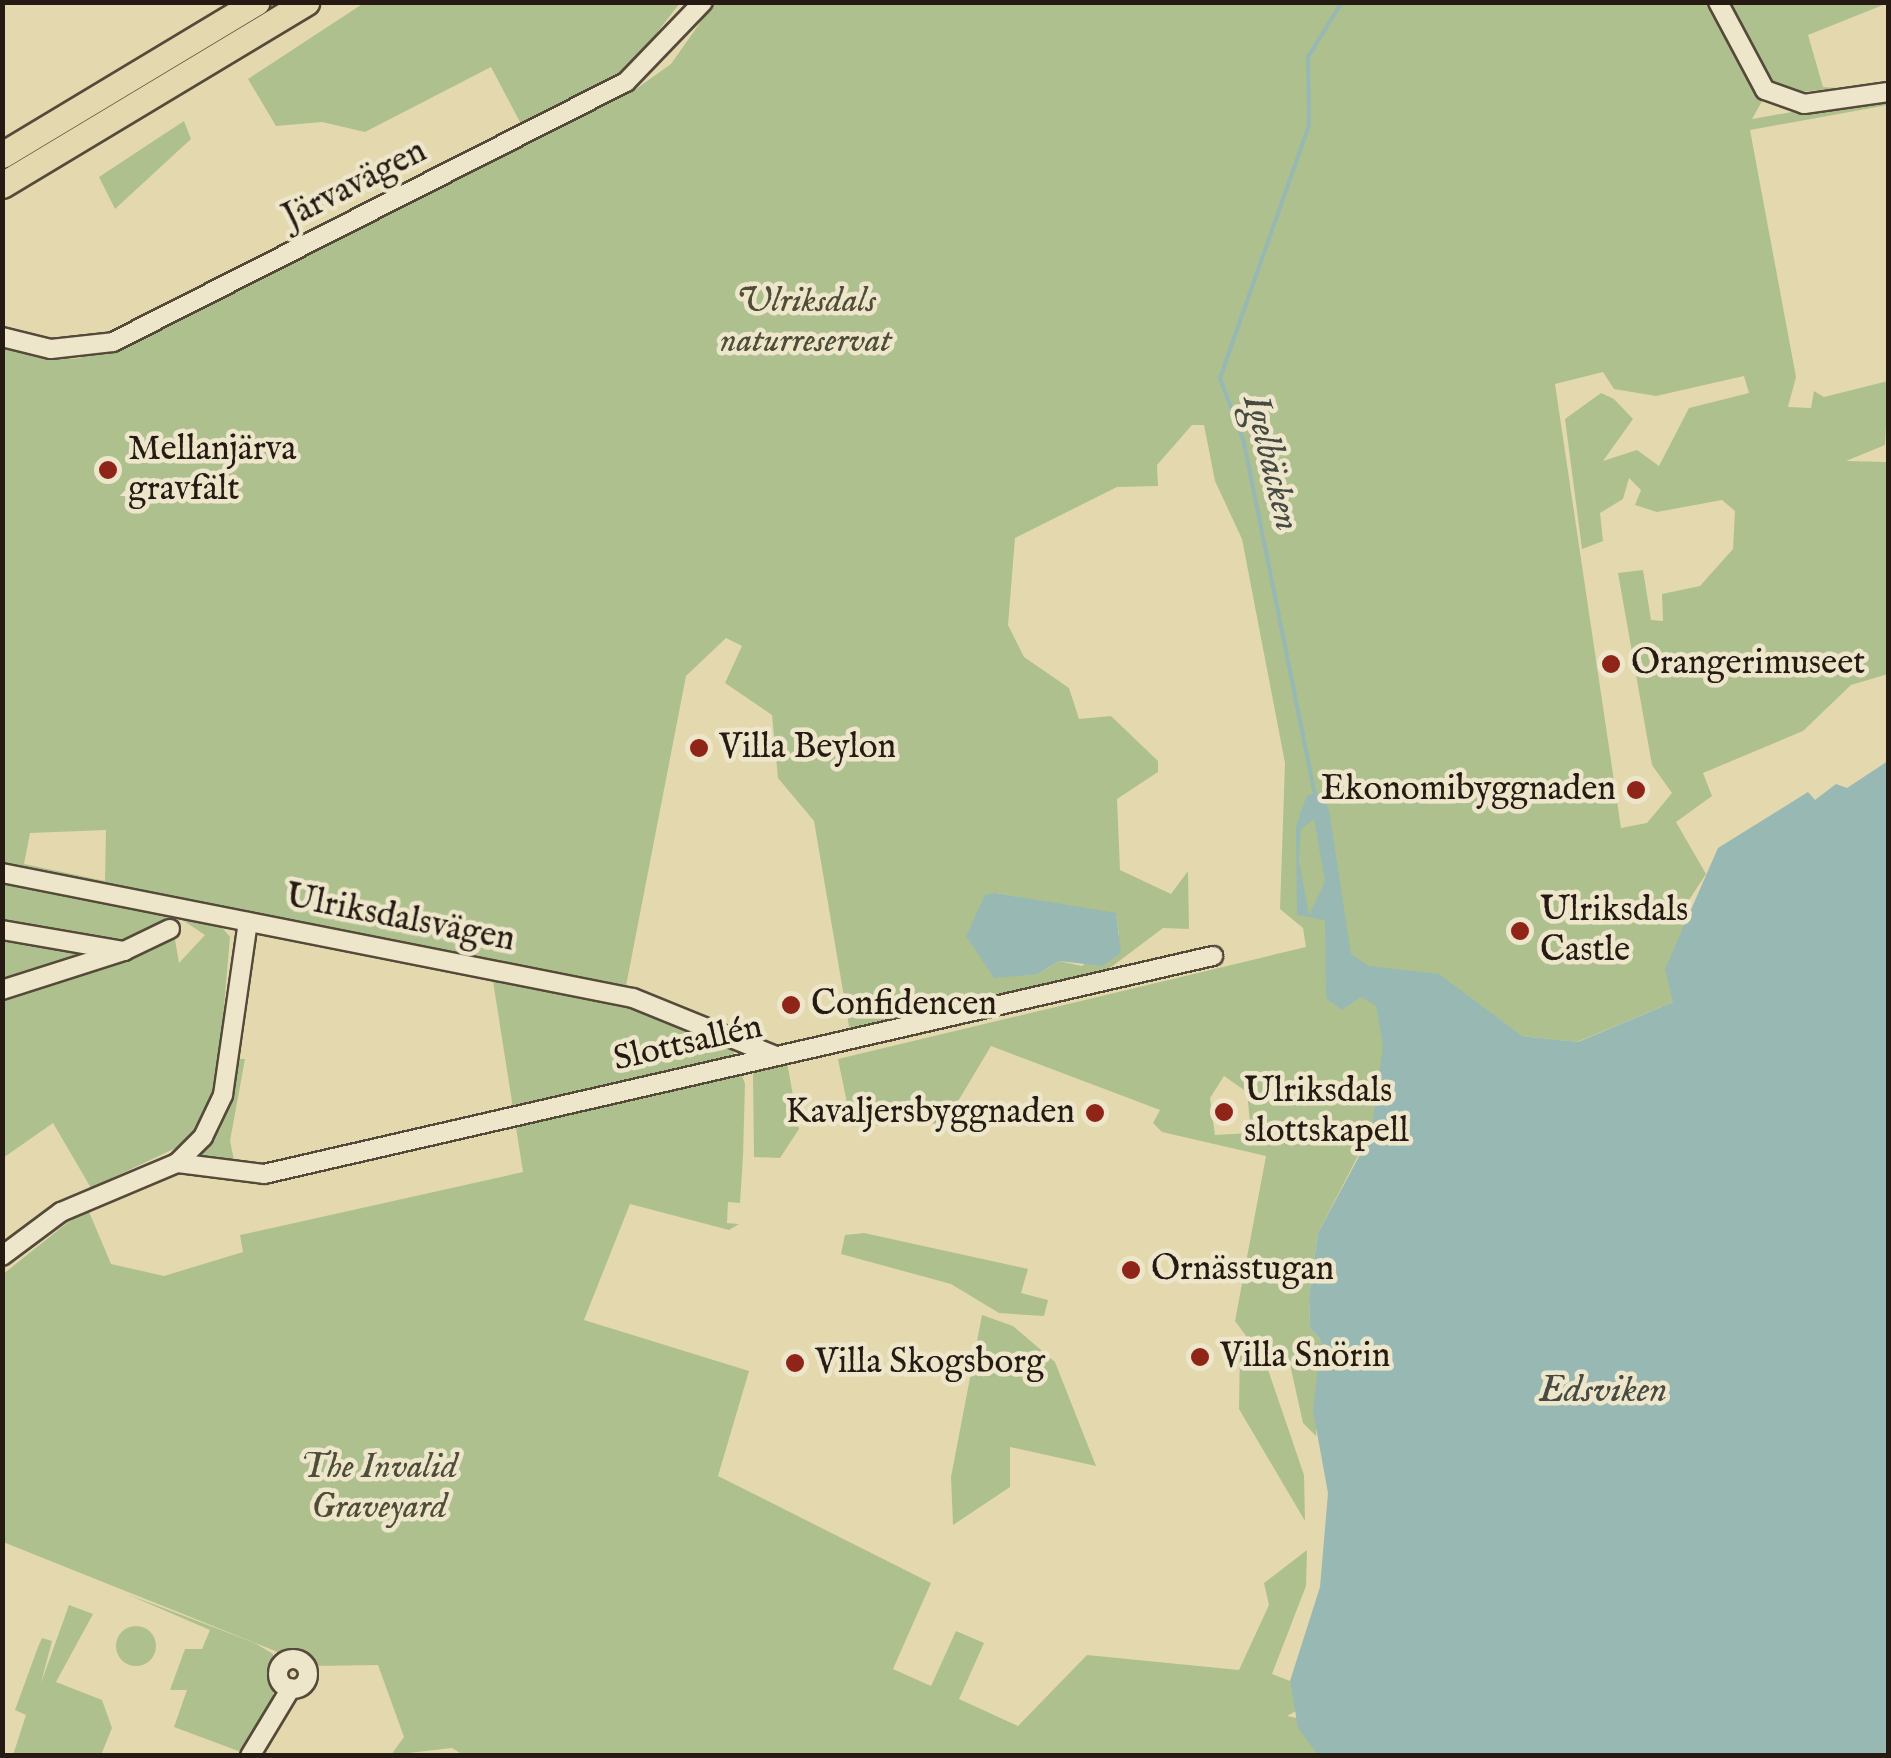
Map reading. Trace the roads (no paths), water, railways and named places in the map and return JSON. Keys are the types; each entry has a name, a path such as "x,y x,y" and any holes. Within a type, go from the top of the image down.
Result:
{"highway":[{"path":"2,155 256,2"},
{"path":"5,183 306,2"}],"street":[{"name":"Järvavägen","path":"2,337 51,349 113,342 626,82 703,2"},
{"path":"1718,2 1765,90 1804,104 1888,92"},
{"name":"Ulriksdalsvägen","path":"2,873 632,998 776,1056"},
{"path":"2,1256 61,1212 177,1163 223,1095 248,922"},
{"path":"2,990 124,951 170,929"},
{"path":"2,930 124,951"},
{"path":"51,938 62,972"},
{"name":"Slottsallén","path":"177,1163 264,1174 1213,956"},
{"path":"2,978 27,982"},
{"path":"250,1756 291,1688"}],"water":[{"name":"Edsviken","path":"1888,761 1888,1755 1318,1755 1298,1728 1290,1681 1320,1587 1328,1493 1313,1411 1321,1340 1310,1328 1309,1296 1318,1233 1371,1134 1383,1045 1376,1006 1361,997 1342,1010 1326,998 1325,920 1297,915 1296,826 1307,795 1323,792 1329,810 1351,954 1369,966 1439,974 1522,1036 1578,1042 1673,1002 1665,969 1718,848 1808,792 1815,800 1836,784 1847,788","holes":["1314,819 1325,881 1309,915 1299,860 1301,829"]},
{"path":"996,893 1116,913 1121,953 1102,966 1059,961 1038,974 994,978 966,936 985,895"}],"waterway":[{"name":"Igelbäcken","path":"1315,795 1244,442 1220,378 1309,125 1308,57 1342,2"}],"place":[{"name":"Mellanjärva gravfält","path":"108,470"},
{"name":"Orangerimuseet","path":"1611,664"},
{"name":"Villa Beylon","path":"699,748"},
{"name":"Ekonomibyggnaden","path":"1636,790"},
{"name":"Ulriksdals Castle","path":"1520,931"},
{"name":"Confidencen","path":"791,1005"},
{"name":"Ulriksdals slottskapell","path":"1224,1112"},
{"name":"Kavaljersbyggnaden","path":"1095,1113"},
{"name":"Ornässtugan","path":"1131,1270"},
{"name":"Villa Snörin","path":"1200,1357"},
{"name":"Villa Skogsborg","path":"795,1363"}],"park label":[{"name":"Ulriksdals naturreservat","path":"806,322"},
{"name":"The Invalid Graveyard","path":"379,1488"}]}
